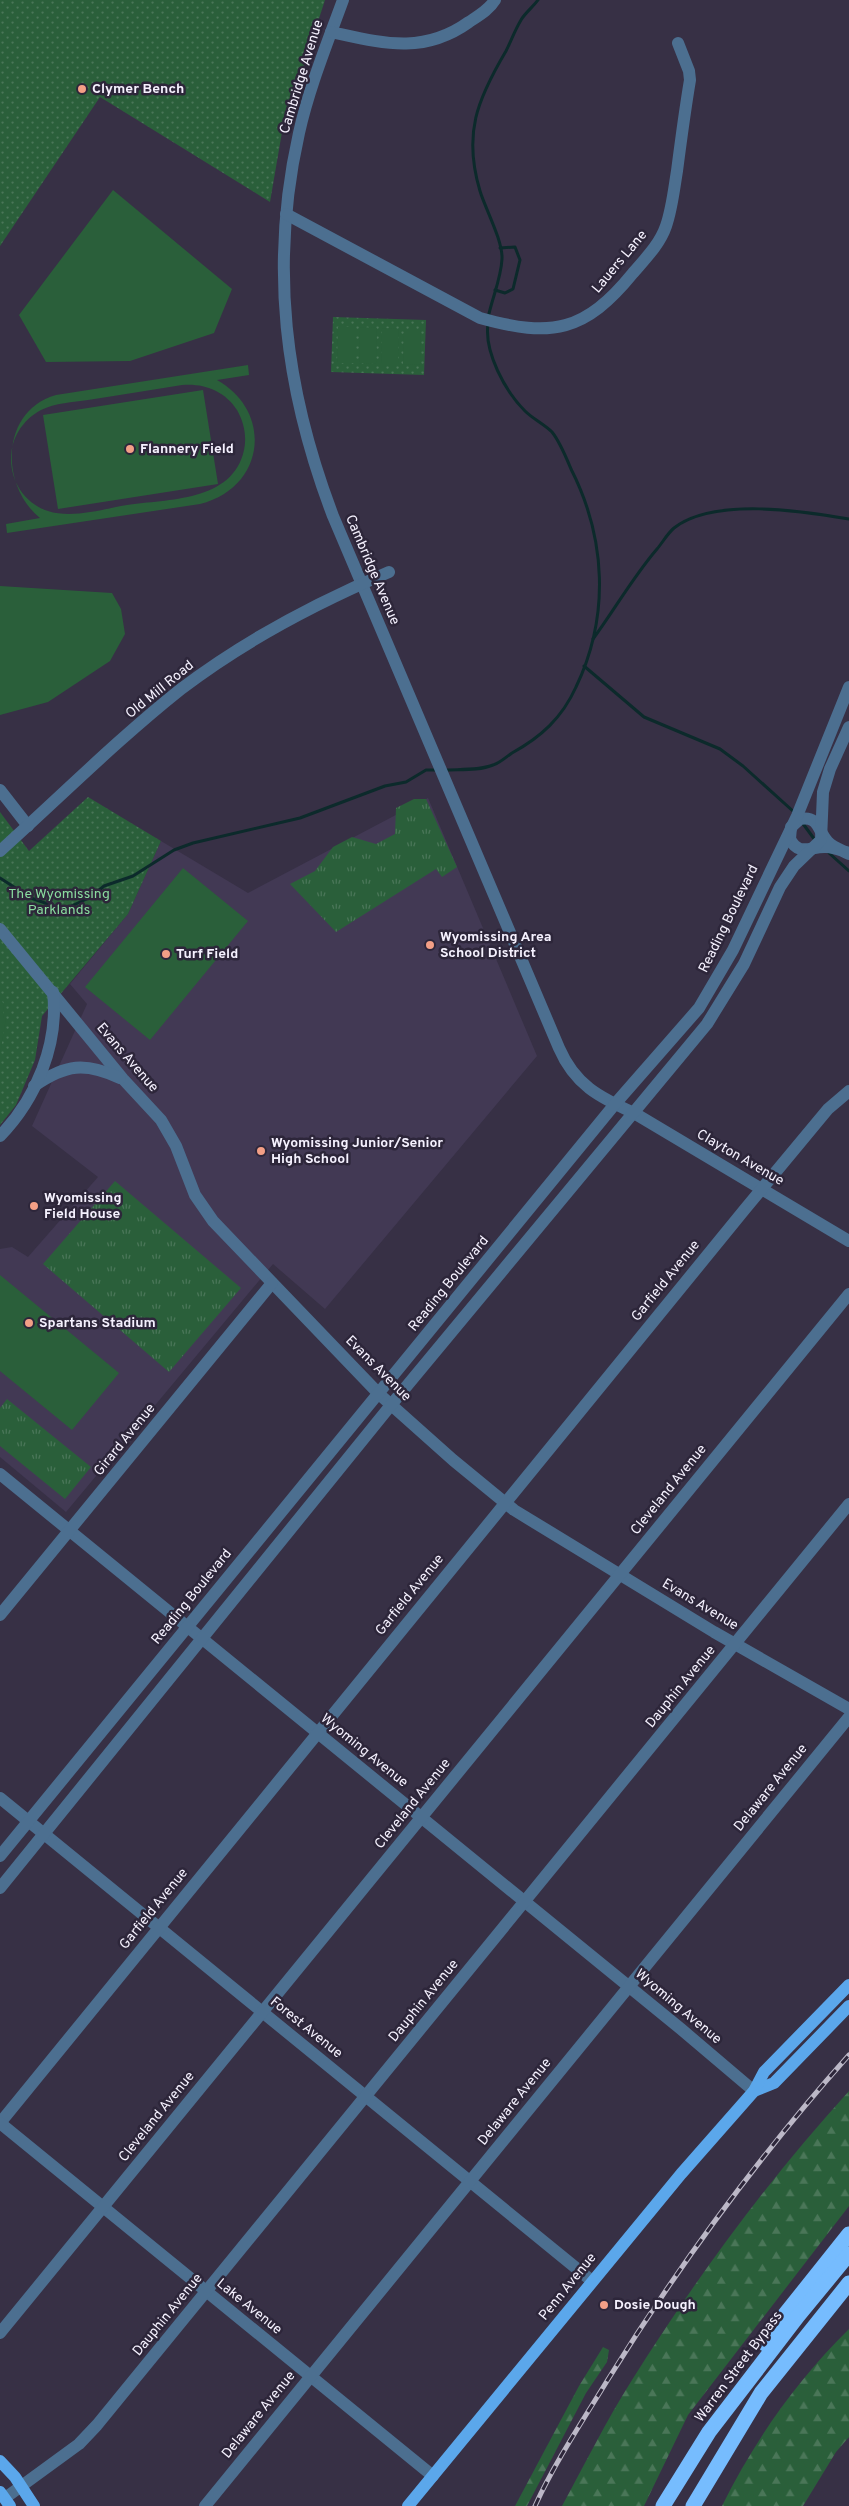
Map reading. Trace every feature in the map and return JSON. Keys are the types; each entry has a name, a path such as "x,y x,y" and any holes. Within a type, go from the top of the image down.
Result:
{"highway":[{"path":"709,2432 782,2318 849,2234"},
{"name":"Warren Street Bypass","path":"663,2506 709,2432 798,2316 849,2254"},
{"path":"693,2506 761,2393 849,2283"},
{"path":"761,2393 849,2299"}],"main road":[{"name":"Penn Avenue","path":"408,2506 681,2174 754,2091 764,2072 849,1985"},
{"name":"Penn Avenue","path":"754,2091 774,2083 849,2006"},
{"path":"0,2462 22,2487 34,2506"}],"street":[{"name":"Cambridge Avenue","path":"343,0 299,132 286,214 284,308 297,403 315,469 565,1062 575,1076 586,1086 615,1104"},
{"path":"331,32 397,45 418,44 442,39 462,28 490,7 495,0"},
{"name":"Lauers Lane","path":"286,214 480,318 515,327 539,329 556,328 583,318 615,294 648,255 666,228 690,80 689,71 678,43"},
{"name":"Old Mill Road","path":"0,850 162,705 199,676 280,625 362,583 389,572"},
{"name":"Reading Boulevard","path":"0,1856 615,1104 699,1008 733,950 791,827 849,687"},
{"path":"0,1888 45,1835 391,1405 707,1024 728,994 780,887 794,866 820,840 820,807 823,792 830,770 849,727"},
{"path":"0,790 28,826"},
{"path":"807,818 816,822 828,842 847,853 831,847 805,850 795,847 790,839 791,827 798,820 807,818"},
{"name":"Evans Avenue","path":"0,929 123,1079 151,1108 169,1132 201,1205 272,1283 379,1394 453,1460 505,1502 736,1644 849,1709"},
{"path":"0,1136 18,1115 34,1086 52,1038 55,1018 53,992"},
{"path":"34,1086 54,1072 78,1067 101,1069 123,1079"},
{"name":"Garfield Avenue","path":"0,2123 762,1188 828,1110 849,1091"},
{"name":"Clayton Avenue","path":"615,1104 634,1113 849,1241"},
{"name":"Girard Avenue","path":"0,1616 272,1283"},
{"name":"Cleveland Avenue","path":"0,2333 849,1294"},
{"name":"Wyoming Avenue","path":"0,1474 629,1986 754,2091"},
{"name":"Dauphin Avenue","path":"5,2499 79,2444 93,2429 849,1504"},
{"name":"Delaware Avenue","path":"205,2506 849,1717"},
{"name":"Forest Avenue","path":"0,1798 592,2281"},
{"name":"Lake Avenue","path":"0,2123 432,2476"}],"shaded area":[{"name":"Wyomissing Junior/Senior High School","path":"428,798 537,1056 325,1309 273,1264 66,1512 0,1457 0,1249 12,1247 28,1257 98,1177 32,1126 87,1004 70,984 128,914 161,841 248,893"}],"green space":[{"path":"0,0 325,0 282,132 270,202 100,97 0,246"},
{"path":"113,190 232,289 214,333 130,361 46,362 19,315"},
{"path":"333,317 426,320 424,375 331,372"},
{"path":"338,327 354,327 354,363 337,363"},
{"path":"360,327 377,328 376,364 359,363"},
{"path":"382,328 399,329 398,364 381,364"},
{"path":"404,329 421,329 420,365 403,364"},
{"path":"248,365 249,375 217,380 235,394 248,411 254,429 254,448 249,466 238,482 222,495 200,504 7,533 6,524 40,518 27,504 17,484 27,498 40,508 67,514 179,499 213,489 227,480 237,467 244,450 245,435 237,410 220,393 198,385 182,385 52,406 41,410 28,419 15,437 24,416 38,404 56,395"},
{"name":"Flannery Field","path":"203,390 218,484 58,509 43,415"},
{"path":"0,586 112,593 121,609 125,634 110,661 48,702 0,715"},
{"name":"The Wyomissing Parklands","path":"88,797 161,841 128,914 42,1016 35,1060 16,1105 0,1125 0,812 29,851"},
{"path":"414,799 426,799 457,867 442,877 436,869 336,932 290,884 315,871 333,847 352,837 376,844 395,834 396,808"},
{"name":"Turf Field","path":"183,868 248,921 150,1040 85,987"},
{"path":"0,999 4,1004 3,1018 6,1018 0,1054"},
{"path":"115,1181 241,1288 169,1372 43,1264"},
{"name":"Spartans Stadium","path":"0,1275 119,1373 72,1430 0,1371"},
{"path":"7,1399 91,1467 65,1499 0,1446 0,1408"},
{"path":"849,2091 849,2206 688,2415 644,2506 562,2506 622,2395 707,2267 790,2159"},
{"path":"849,2329 849,2437 836,2452 803,2506 722,2506 748,2458 778,2412 794,2390"},
{"path":"603,2347 609,2350 607,2362 586,2393 527,2506 515,2506 579,2386"}],"waterway":[{"path":"488,318 500,274 502,252 480,191 475,171 473,135 476,118 487,86 521,20 538,0"},
{"path":"495,290 505,293 513,289 520,260 515,247 500,248"},
{"path":"444,770 475,769 496,764 550,726 570,698 587,660 599,605 597,550 583,495 555,436 549,429 525,411 503,382 489,347 488,324"},
{"path":"593,639 669,533 691,518 712,512 735,509 759,509 784,510 849,519"},
{"path":"584,666 644,717 720,749 743,766 794,812"},
{"path":"0,878 31,898 59,908 67,908 91,897 104,886 133,876 174,850 193,843 300,818 385,786 406,782 426,770 438,770"},
{"path":"801,821 815,840"},
{"path":"829,853 849,871"}],"railway":[{"path":"535,2506 551,2474 579,2427 662,2295 751,2172 849,2055"}],"place":[{"name":"Clymer Bench","path":"82,89"},
{"name":"Flannery Field","path":"130,449"},
{"name":"Wyomissing Area School District","path":"430,945"},
{"name":"Turf Field","path":"166,954"},
{"name":"Wyomissing Junior/Senior High School","path":"261,1151"},
{"name":"Wyomissing Field House","path":"34,1206"},
{"name":"Spartans Stadium","path":"29,1323"},
{"name":"Dosie Dough","path":"604,2305"}]}
